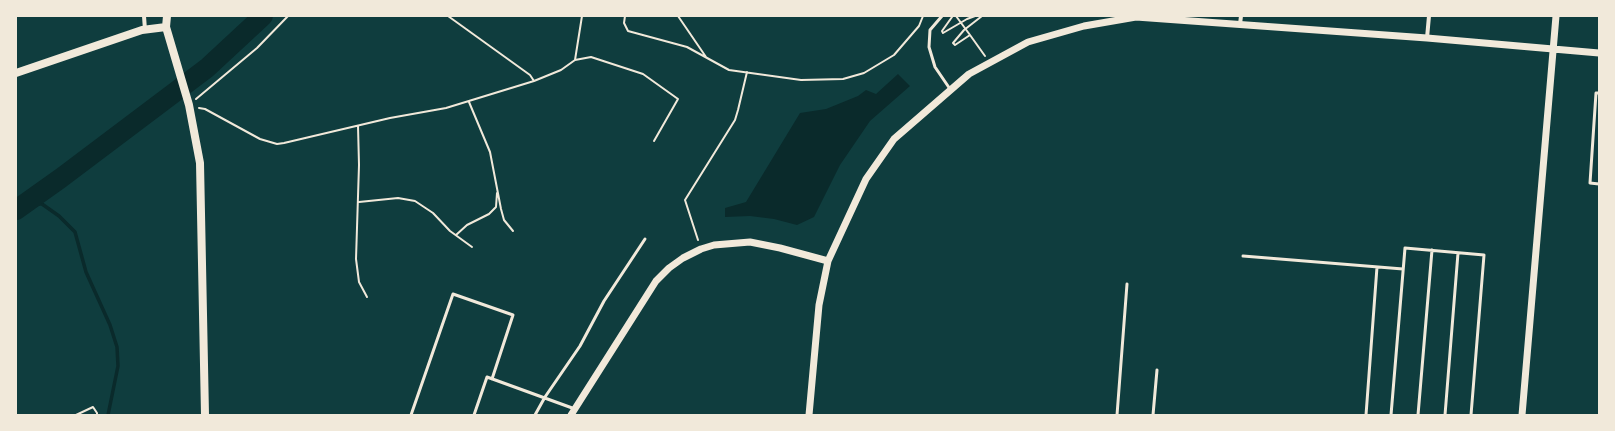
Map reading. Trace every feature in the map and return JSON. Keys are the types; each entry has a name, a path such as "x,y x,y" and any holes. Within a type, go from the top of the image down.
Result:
{"main road":[{"path":"167,16 166,27 188,102 197,143 201,184 205,415"},
{"path":"16,73 145,30 166,27"}],"street":[{"path":"144,16 145,30"},
{"path":"1240,24 1241,16"},
{"path":"1427,38 1429,16"},
{"path":"1522,415 1556,16"},
{"path":"809,415 819,305 828,261 866,179 894,139 950,89 969,74 1028,42 1084,26 1136,17 1427,38 1599,54"},
{"path":"573,412 656,281 678,261 700,249 750,242 780,248 828,261"}],"lane":[{"path":"942,16 930,30 929,47 934,67 950,89"},
{"path":"1599,93 1596,93 1590,183 1599,184"},
{"path":"535,415 545,397 580,346 604,301 645,239"},
{"path":"1392,415 1405,248 1484,255 1471,415"},
{"path":"1418,415 1432,250"},
{"path":"1444,415 1458,253"},
{"path":"1243,256 1403,269"},
{"path":"1366,415 1377,266"},
{"path":"1117,415 1127,284"},
{"path":"411,415 453,294 513,315 492,379"},
{"path":"1153,415 1157,370"},
{"path":"474,415 487,377 545,397 573,412"}],"path":[{"path":"288,16 258,48 188,102 205,109 260,139 277,144 294,142 390,118 446,108 469,102 534,81 561,70 576,60 591,57 643,74 678,99 654,141"},
{"path":"448,16 530,75 534,81"},
{"path":"576,60 582,16"},
{"path":"625,16 624,23 628,31 687,47 729,70 801,80 842,79 864,73 894,55 919,26 924,16"},
{"path":"678,16 707,58"},
{"path":"956,16 985,57"},
{"path":"952,17 942,32 943,33 975,16"},
{"path":"970,35 955,45 953,43 966,29 982,16"},
{"path":"700,249 685,200 734,120 738,110 747,72"},
{"path":"469,102 490,152 504,220 513,231"},
{"path":"358,126 359,202 356,259 359,282 367,297"},
{"path":"456,235 467,225 489,214 496,207 497,190"},
{"path":"359,202 398,198 415,201 433,213 456,235 472,247"},
{"path":"76,415 93,407 97,415"}],"water":[{"path":"898,74 910,86 870,121 840,165 814,217 797,225 774,219 750,216 725,217 725,208 746,202 800,113 826,109 858,96 866,90 876,94"}],"waterway":[{"path":"16,210 207,68 263,16"},
{"path":"25,203 42,204 59,216 75,232 86,272 110,325 117,347 118,366 108,415"}]}
